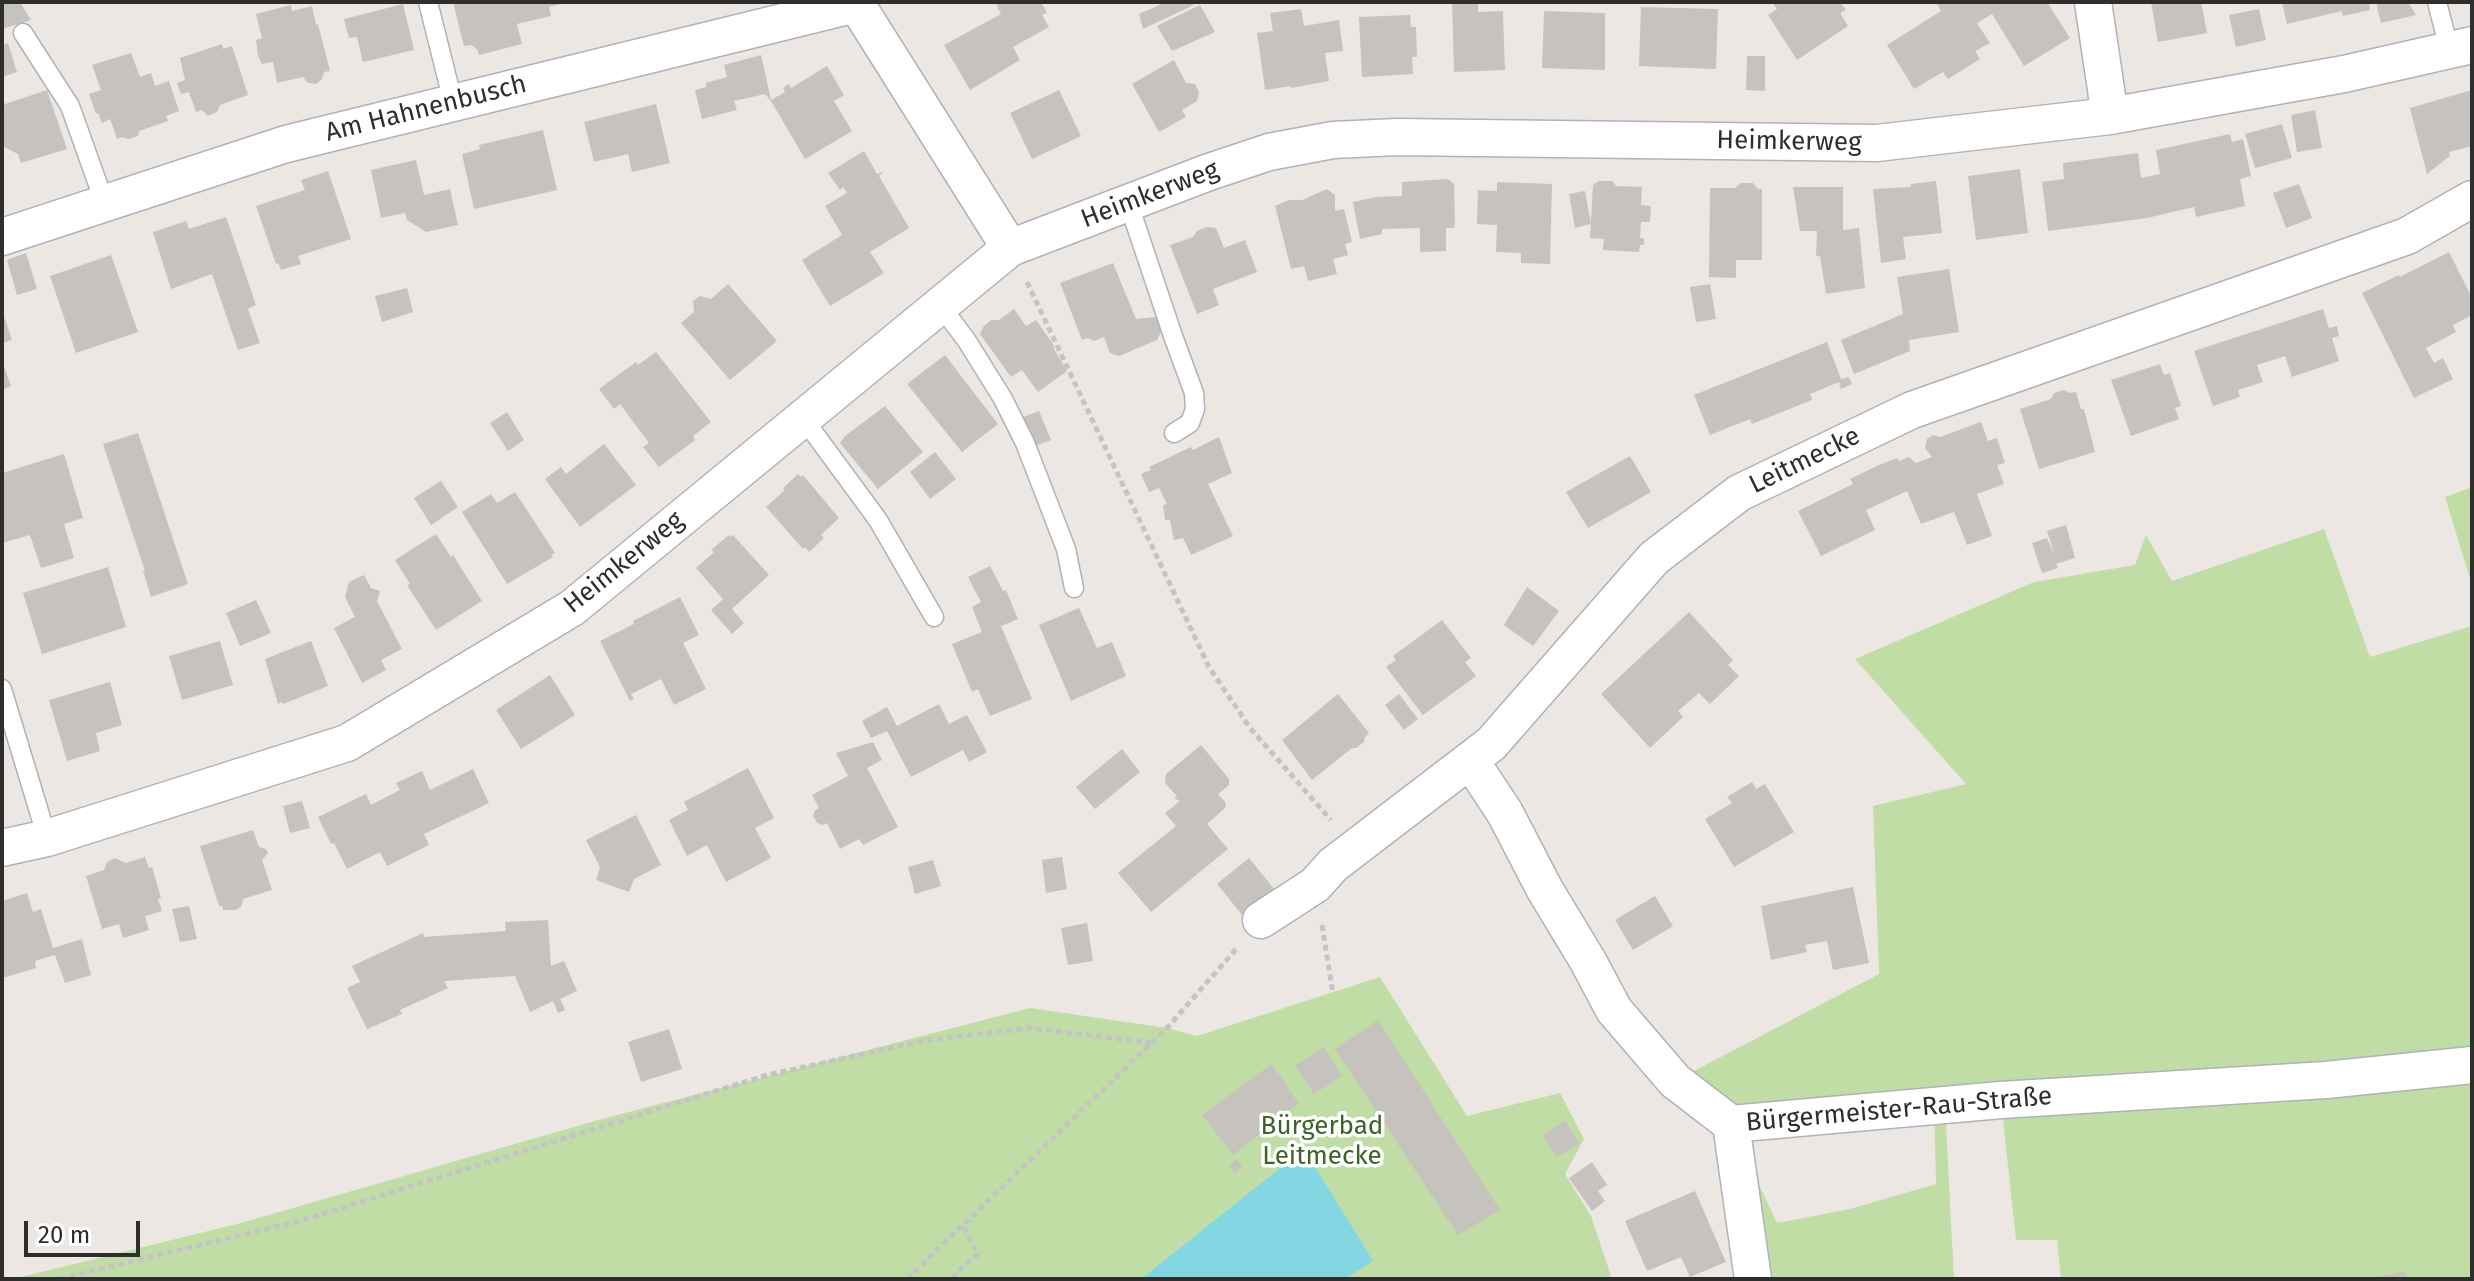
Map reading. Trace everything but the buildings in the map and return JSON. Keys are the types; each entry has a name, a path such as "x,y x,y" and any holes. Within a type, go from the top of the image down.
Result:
{"street":[{"path":"2093,2 2110,116"},
{"name":"Am Hahnenbusch","path":"2,237 286,144 856,3"},
{"path":"856,3 1010,248"},
{"name":"Heimkerweg","path":"2,848 47,838 347,743 572,608 1010,248 1269,152 1333,140 1397,137 1877,143 2110,116 2344,74 2460,47"},
{"name":"Leitmecke","path":"1261,920 1315,885 1333,865 1491,744 1654,558 1739,493 1912,410 2407,236 2472,199"},
{"name":"Bürgermeister-Rau-Straße","path":"1470,760 1505,813 1614,1010 1675,1081 1731,1124 2001,1100 2326,1080 2472,1065"},
{"path":"1731,1124 1753,1279"}],"lane":[{"path":"428,2 453,102"},
{"path":"2437,2 2460,47"},
{"path":"23,33 70,106 105,204"},
{"path":"1128,202 1194,393 1195,409 1190,423 1174,433"},
{"path":"940,305 1003,399 1025,443 1066,549 1074,588"},
{"path":"803,418 878,520 934,617"},
{"path":"2,689 47,838"}],"path":[{"path":"1010,248 1209,667 1250,728 1356,848"},
{"path":"1315,885 1333,994"},
{"path":"907,1279 1167,1028 1261,920"},
{"path":"60,1279 303,1220 781,1071 928,1040 1031,1028 1151,1043"},
{"path":"953,1279 978,1254 962,1225"}],"green space":[{"path":"2472,487 2472,585 2445,497"},
{"path":"2324,529 2370,657 2472,626 2472,1279 2061,1279 2057,1240 2016,1240 2001,1101 1945,1105 1954,1279 1753,1279 1731,1125 1675,1081 1879,974 1873,806 1966,784 1855,659 2034,582 2135,565 2146,535 2172,581","holes":["1934,1106 1936,1184 1850,1209 1777,1223 1731,1125"]},
{"name":"Bürgerbad Leitmecke","path":"1380,977 1467,1116 1560,1093 1584,1139 1565,1174 1591,1216 1612,1279 13,1279 241,1223 598,1120 1030,1008 1167,1028 1197,1036"}],"water":[{"path":"1304,1149 1373,1261 1345,1279 1141,1279"}]}
